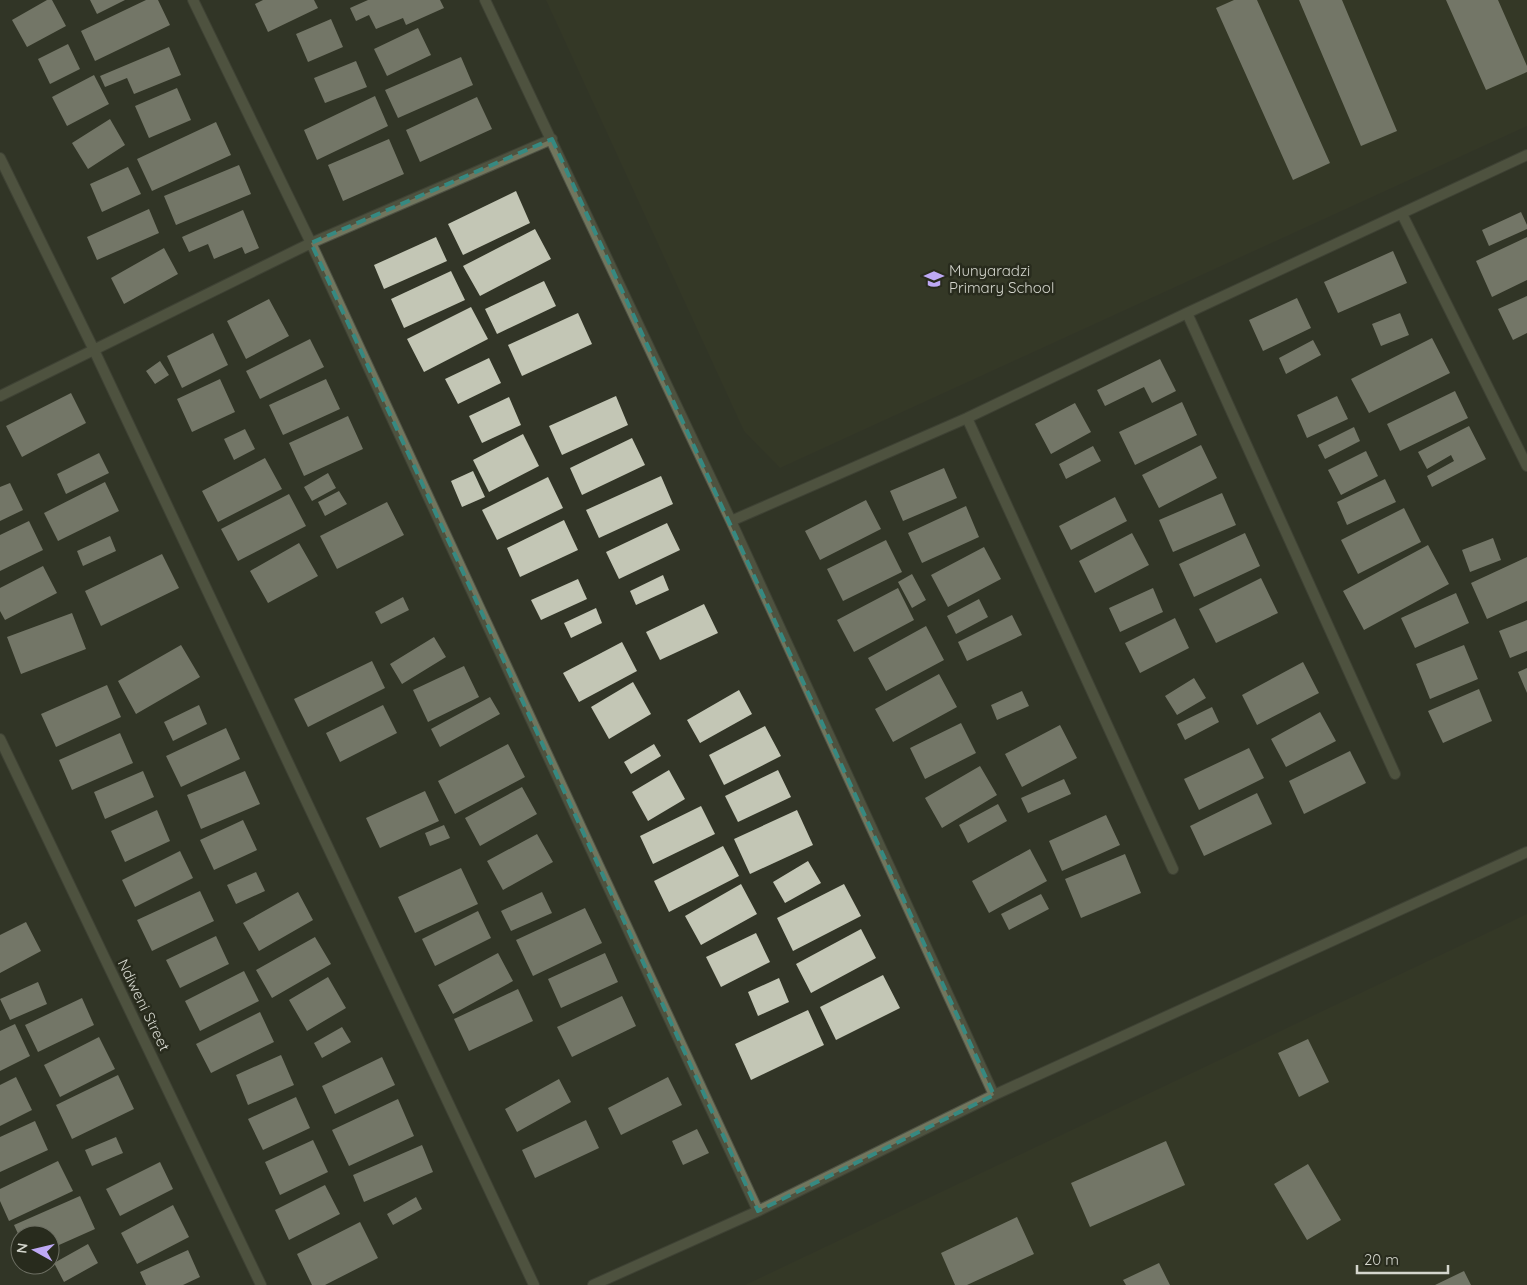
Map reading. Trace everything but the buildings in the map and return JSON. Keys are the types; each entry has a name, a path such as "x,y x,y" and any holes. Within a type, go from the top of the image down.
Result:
{"street":[{"path":"193,0 311,243 758,1211"},
{"path":"485,0 731,521 994,1096"},
{"path":"0,396 311,243 552,139"},
{"path":"731,521 967,418 1187,313 1527,156"},
{"path":"0,158 94,350 534,1285"},
{"path":"1402,214 1527,466"},
{"path":"1187,313 1395,774"},
{"path":"967,418 1173,869"},
{"name":"Ndiweni Street","path":"0,738 261,1285"},
{"path":"593,1285 758,1211 994,1096 1527,852"}],"highlighted area":[{"path":"552,139 994,1095 758,1211 311,243"}],"shaded area":[{"name":"Munyaradzi Primary School","path":"546,0 1527,0 1527,126 780,468 744,431"},
{"path":"1527,914 1527,1285 745,1285"}],"place":[{"name":"Munyaradzi Primary School","path":"934,279"}]}
